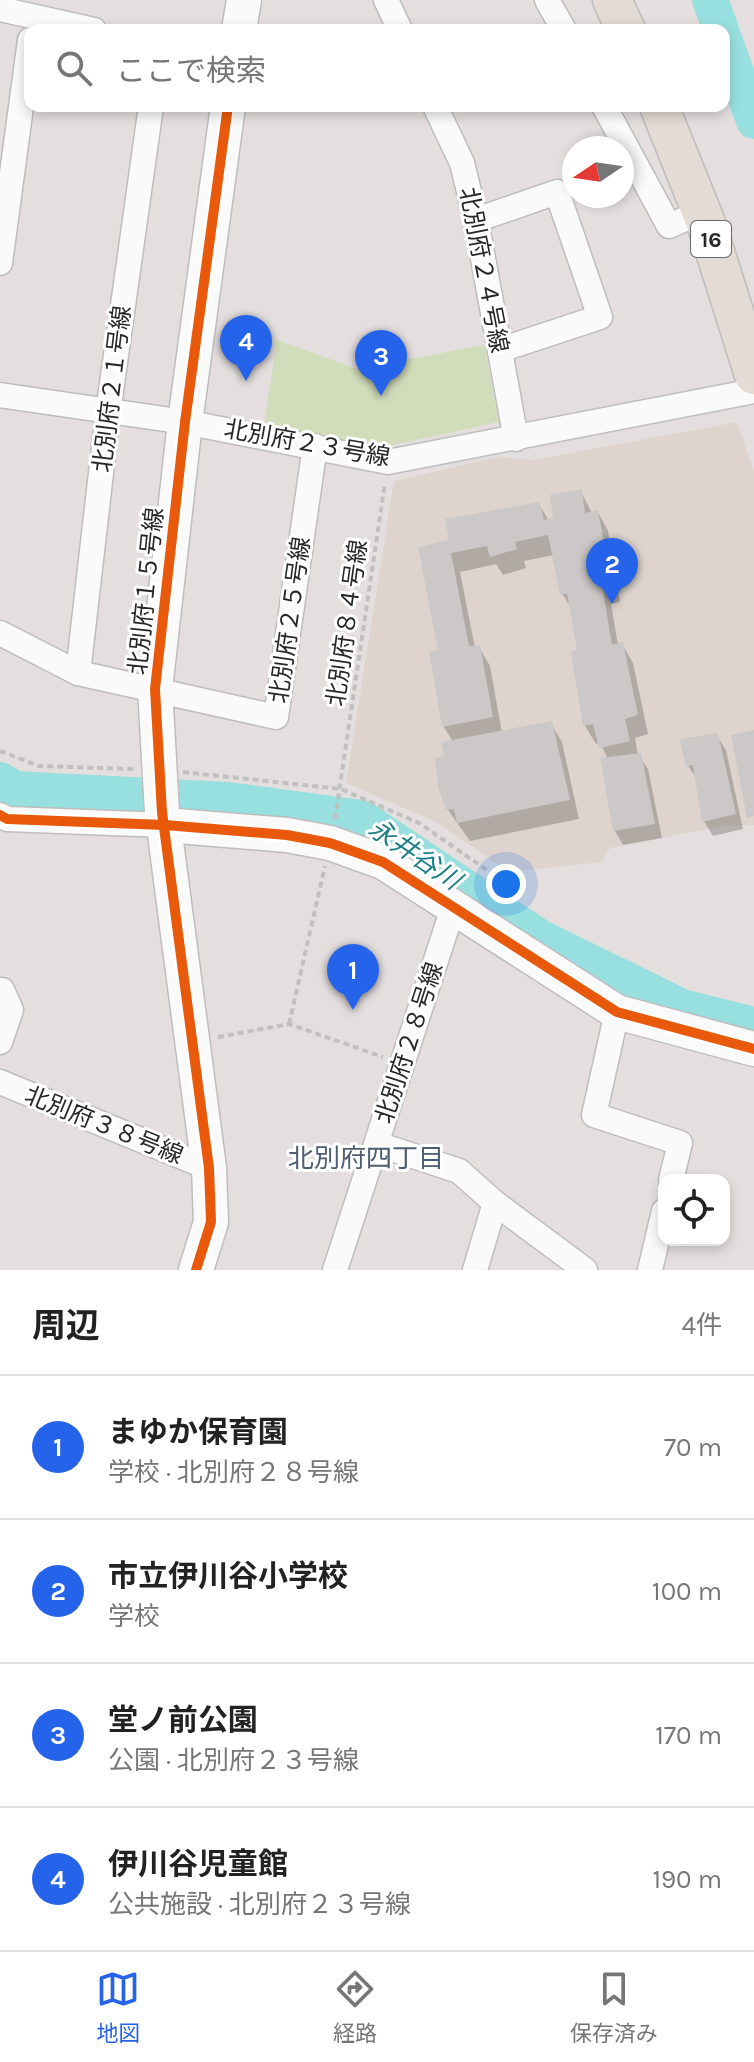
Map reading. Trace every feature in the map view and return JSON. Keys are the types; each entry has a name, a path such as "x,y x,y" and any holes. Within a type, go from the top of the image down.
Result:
{"main road":[{"path":"612,0 623,24"},
{"name":"16","path":"661,112 701,212 754,375"}],"street":[{"path":"240,24 244,0"},
{"path":"386,0 397,24"},
{"path":"547,0 561,24"},
{"path":"0,9 33,22"},
{"path":"0,263 24,88"},
{"name":"北別府２１号線","path":"78,673 108,412 150,112"},
{"name":"北別府１５号線","path":"196,1270 211,1222 209,1168 164,819 155,689 185,422 227,112"},
{"name":"北別府２４号線","path":"438,112 462,163 476,220 516,439"},
{"path":"607,112 669,226 701,212"},
{"path":"476,220 557,192 600,317 500,350"},
{"name":"北別府２３号線","path":"0,395 185,422 388,462 754,391"},
{"name":"北別府２５号線","path":"155,689 276,717 315,446"},
{"path":"0,633 78,673 155,689"},
{"path":"0,815 7,819 164,819 330,843 383,862 617,1012 754,1049"},
{"name":"北別府２８号線","path":"335,1270 453,908"},
{"path":"0,990 11,1010 0,1042"},
{"path":"617,1012 594,1115 680,1143 672,1174"},
{"name":"北別府３８号線","path":"0,1082 209,1168"},
{"path":"377,1144 459,1171 495,1203 585,1270"},
{"path":"475,1270 495,1203"},
{"path":"650,1270 658,1236"}],"path":[{"path":"289,1024 330,843"},
{"path":"193,1042 289,1024 402,1064"}],"shaded area":[{"path":"737,422 754,472 754,825 724,826 610,848 602,862 509,872 438,823 346,783 394,481 497,457 533,460"}],"green space":[{"path":"277,340 357,369 484,345 499,422 383,447 264,425"}],"building":[{"path":"582,489 585,513 598,510 611,583 602,585 612,645 623,642 638,715 625,719 630,741 599,748 593,724 583,726 571,652 577,649 567,594 560,594 548,535 515,542 517,549 490,557 487,546 451,553 469,646 480,645 493,717 442,727 429,652 438,650 418,547 449,540 445,519 540,502 544,520 553,518 550,495"},
{"path":"552,721 570,800 457,823 454,809 446,810 438,787 435,758 444,756 441,742"},
{"path":"754,730 754,816 747,818 731,735"},
{"path":"718,733 736,814 702,822 693,765 686,767 680,739"},
{"path":"641,753 655,824 613,831 600,758"}],"waterway":[{"path":"710,0 719,24"},
{"path":"730,55 754,121"},
{"name":"永井谷川","path":"0,780 15,789 228,800 362,818 541,938 682,1007 754,1025"}],"cycle path":[{"path":"196,1270 211,1222 209,1168 162,812 155,689 185,422 227,112"},
{"path":"0,815 7,819 165,825 287,835 330,843 383,862 617,1012 754,1049"}],"place":[{"name":"伊川谷児童館","path":"246,381"},
{"name":"堂ノ前公園","path":"381,396"},
{"name":"市立伊川谷小学校","path":"612,604"},
{"name":"まゆか保育園","path":"353,1010"}],"district":[{"name":"北別府四丁目","path":"366,1158"}]}
